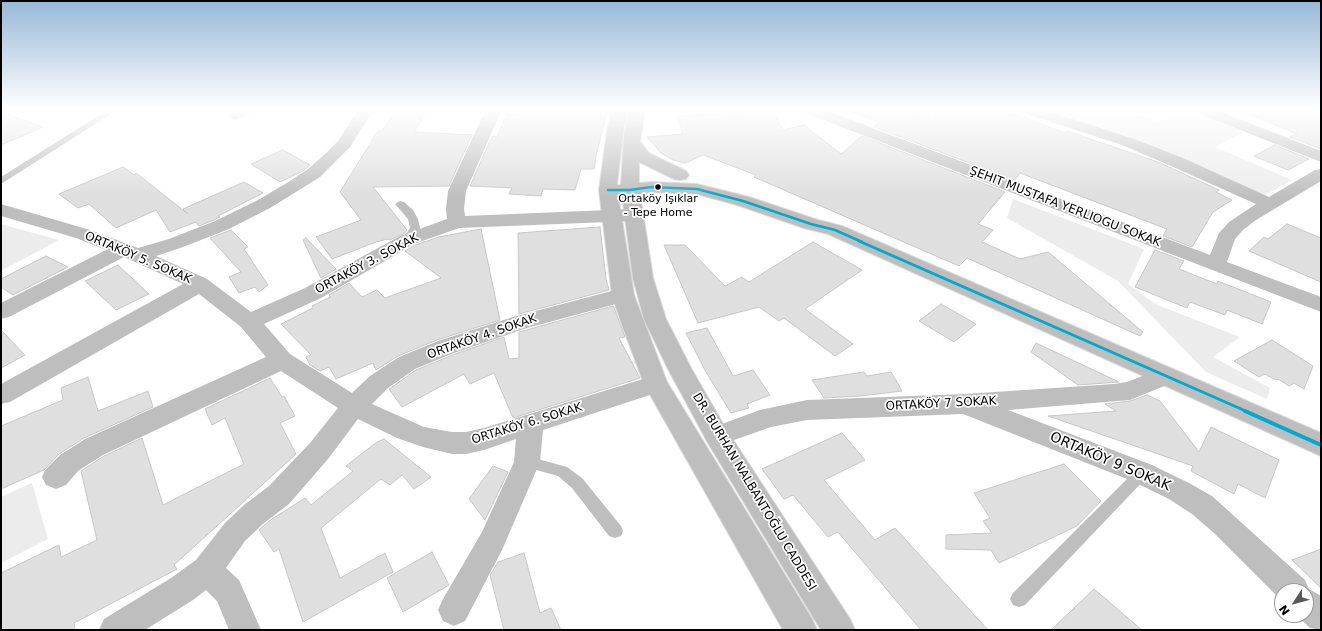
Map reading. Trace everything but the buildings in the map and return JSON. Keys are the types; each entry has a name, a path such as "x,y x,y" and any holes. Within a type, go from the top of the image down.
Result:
{"street":[{"path":"1,312 130,253 176,243 222,225 264,204 314,173 332,158 348,138"},
{"path":"457,222 454,209 457,191 481,138"},
{"path":"614,138 609,183 622,215"},
{"name":"ŞEHIT MUSTAFA YERLIOGU SOKAK","path":"885,138 1321,305"},
{"path":"1116,138 1133,144 1270,204"},
{"path":"1274,138 1321,157"},
{"path":"632,141 643,157 680,175 725,182 815,217 835,230 1321,446"},
{"name":"DR. BURHAN NALBANTOĞLU CADDESI","path":"632,141 630,183 622,215 623,295 633,325 656,384 801,630"},
{"path":"1216,265 1226,237 1236,226 1321,174"},
{"path":"609,183 630,183 680,175"},
{"path":"630,183 651,187 697,189 742,201 811,224 835,230"},
{"name":"ORTAKÖY 5. SOKAK","path":"2,211 83,234 200,284 249,322 282,360 354,406"},
{"name":"ORTAKÖY 3. SOKAK","path":"249,322 313,292 407,240 457,222 622,215"},
{"name":"DR. BURHAN NALBANTOĞLU CADDESI","path":"622,215 655,319 680,369 717,436 839,630"},
{"path":"1,395 200,284"},
{"name":"ORTAKÖY 4. SOKAK","path":"116,630 182,589 207,570 235,532 254,514 279,494 319,451 354,406 384,378 407,363 440,350 521,322 623,295"},
{"path":"56,477 70,463 94,447 282,360"},
{"name":"ORTAKÖY 7 SOKAK","path":"717,436 769,417 806,410 965,404 1114,393 1130,391 1166,376"},
{"name":"ORTAKÖY 6. SOKAK","path":"354,406 417,435 437,441 466,443 484,439 656,384"},
{"name":"ORTAKÖY 9 SOKAK","path":"965,404 1160,481 1202,505 1286,583"},
{"path":"454,610 492,541 527,462 531,423"},
{"path":"207,570 228,591 245,630"}],"lane":[{"path":"1,181 68,138"},
{"path":"400,204 409,212 413,219 415,228 407,240"},
{"path":"527,462 562,471 577,483 615,531"},
{"path":"1019,599 1142,473"}],"shaded area":[{"path":"1112,138 1232,138 1215,147 1292,180 1265,195"},
{"path":"1013,199 1144,249 1128,284 1157,305 1240,337 1213,357 1270,388 1267,399 1206,372 1118,281 1007,218"},
{"path":"1,224 59,240 1,271"},
{"path":"32,483 48,539 1,563 1,497"}],"transit line":[{"path":"608,190 630,190 651,187 697,189 743,201 811,224 835,230 1321,445"}],"place":[{"name":"Ortaköy Işıklar - Tepe Home","path":"658,187"}]}
